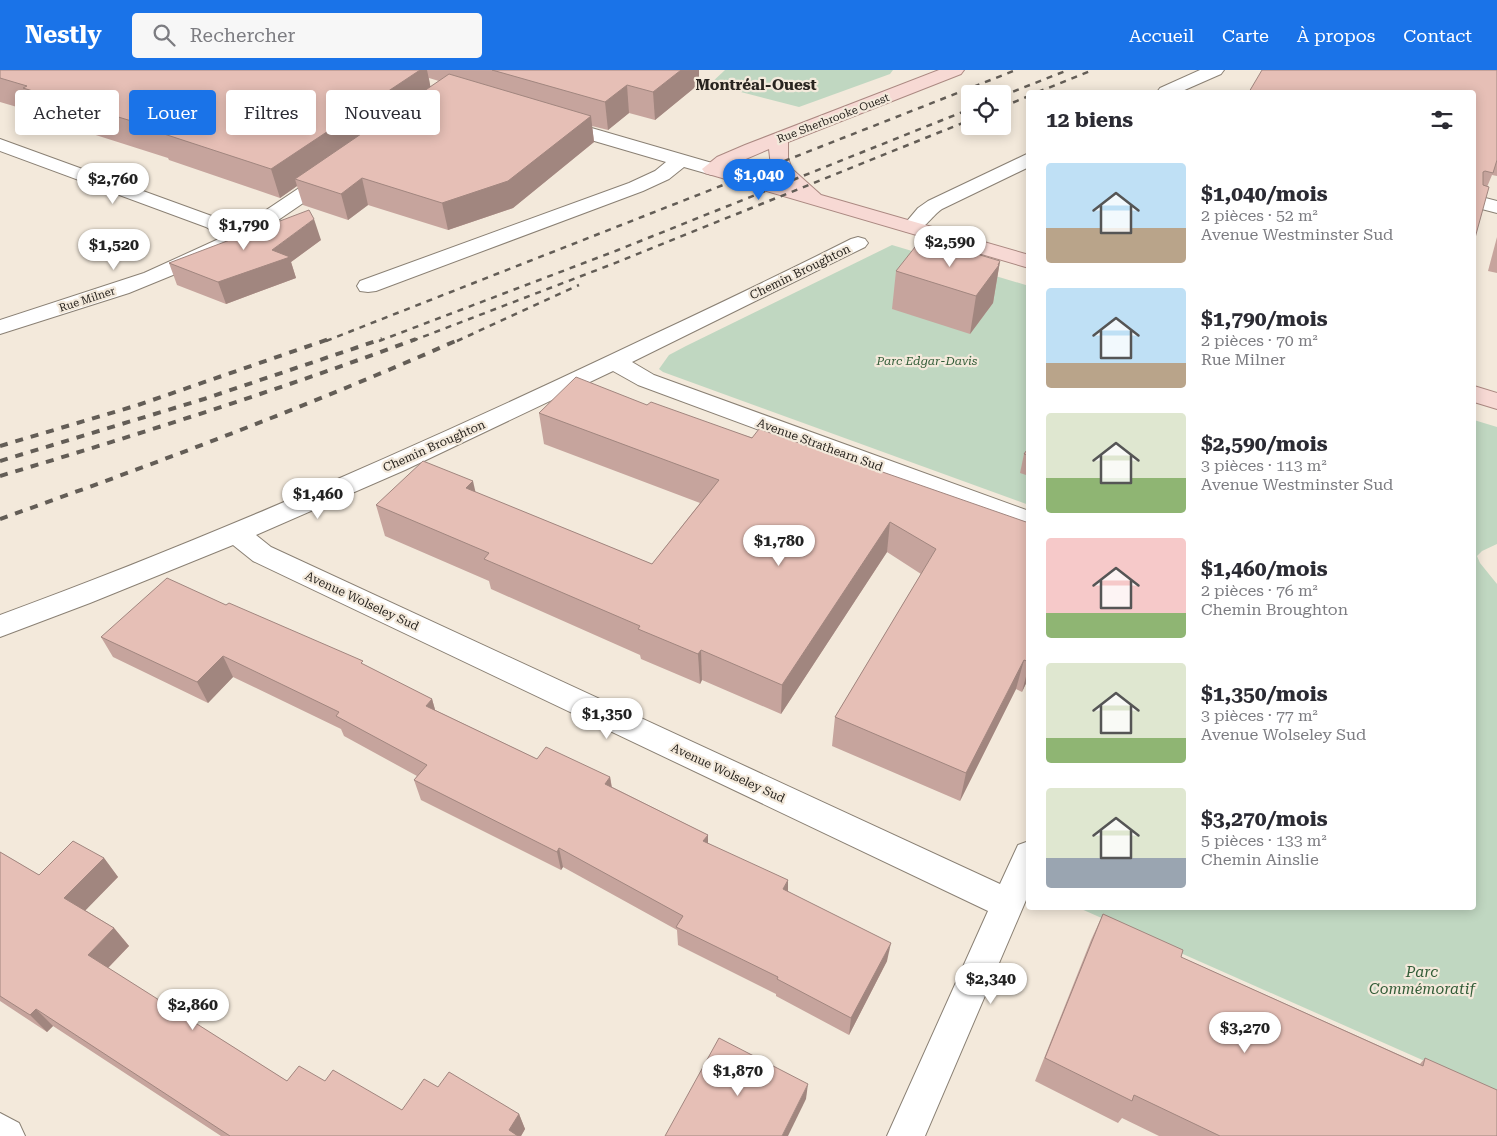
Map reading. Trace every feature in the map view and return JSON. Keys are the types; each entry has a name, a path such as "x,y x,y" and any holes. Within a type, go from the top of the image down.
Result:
{"main road":[{"name":"Rue Sherbrooke Ouest","path":"712,169 730,158 947,71"},
{"path":"779,138 777,152 779,164 793,180 816,200"},
{"path":"712,169 1026,261"},
{"path":"1476,395 1497,401"}],"street":[{"path":"1171,90 1216,70"},
{"path":"537,118 712,169"},
{"path":"0,145 213,223 239,238"},
{"path":"368,286 636,187 662,175 680,160"},
{"path":"912,227 925,212 935,206 1026,160"},
{"name":"Rue Milner","path":"0,327 186,264 239,238 346,165"},
{"path":"1476,202 1497,207"},
{"name":"Chemin Broughton","path":"0,626 75,598 235,533 453,438 858,244"},
{"name":"Avenue Strathearn Sud","path":"614,362 646,380 1026,520"},
{"name":"Avenue Wolseley Sud","path":"235,533 262,554 1008,904"},
{"path":"906,1136 1026,862"},
{"path":"0,1132 6,1136"}],"green space":[{"path":"725,70 893,70 890,74 799,107 710,84"},
{"name":"Parc Edgar-Davis","path":"892,245 1026,285 1026,504 659,369 669,355"},
{"name":"Parc Commémoratif","path":"1476,421 1497,427 1497,544 1482,551 1477,556 1480,563 1497,584 1497,1093 1084,910 1476,910"}],"building":[{"path":"0,70 420,70 390,90 326,90 326,132 271,169 167,135 216,135 216,90 129,90 129,120 119,117 119,90 30,90 23,88 27,86 0,78"},
{"path":"492,70 681,70 653,92 627,85 605,102"},
{"path":"1262,70 1497,70 1497,160 1493,173 1483,172 1483,185 1489,187 1476,234 1476,90 1250,90"},
{"path":"449,74 591,116 508,181 442,203 362,178 341,194 295,179 360,135 440,135 440,90 426,90"},
{"path":"309,210 314,219 272,250 290,257 218,282 169,263"},
{"path":"919,242 954,253 957,248 1000,261 999,265 976,296 896,271"},
{"path":"576,377 647,405 651,402 752,438 759,429 1026,522 1026,661 1024,660 966,773 835,717 936,549 890,522 782,685 701,650 698,654 638,629 640,626 484,559 489,553 376,505 423,461 473,481 466,488 652,564 719,480 539,413"},
{"path":"167,578 226,605 229,603 363,661 361,663 432,699 426,706 537,759 546,747 610,777 605,784 708,835 703,841 788,880 783,889 891,943 851,1018 777,979 778,977 676,927 683,916 559,848 557,852 414,780 427,765 336,716 339,712 223,656 197,682 101,637"},
{"path":"73,841 104,858 64,898 114,928 88,955 287,1081 299,1066 325,1081 333,1070 402,1110 424,1079 438,1087 449,1072 519,1114 509,1130 518,1136 230,1136 36,1009 30,1015 0,996 0,852 39,875"},
{"path":"1103,914 1183,950 1181,957 1423,1066 1425,1058 1497,1090 1497,1136 1220,1136 1134,1095 1132,1101 1045,1058"},
{"path":"719,1038 808,1084 782,1136 665,1136"}],"railway":[{"path":"326,341 1016,70"},
{"path":"1011,92 1068,70"},
{"path":"1043,90 1093,70"},
{"path":"1011,103 1026,97"},
{"path":"379,341 618,250 961,113"},
{"path":"412,341 610,265 961,124"},
{"path":"457,341 579,285"},
{"path":"0,446 138,405 329,339"},
{"path":"0,461 204,399 382,339"},
{"path":"0,476 209,411 416,339"},
{"path":"0,519 232,433 346,388 460,339"}],"district":[{"name":"Montréal-Ouest","path":"756,85"}]}
